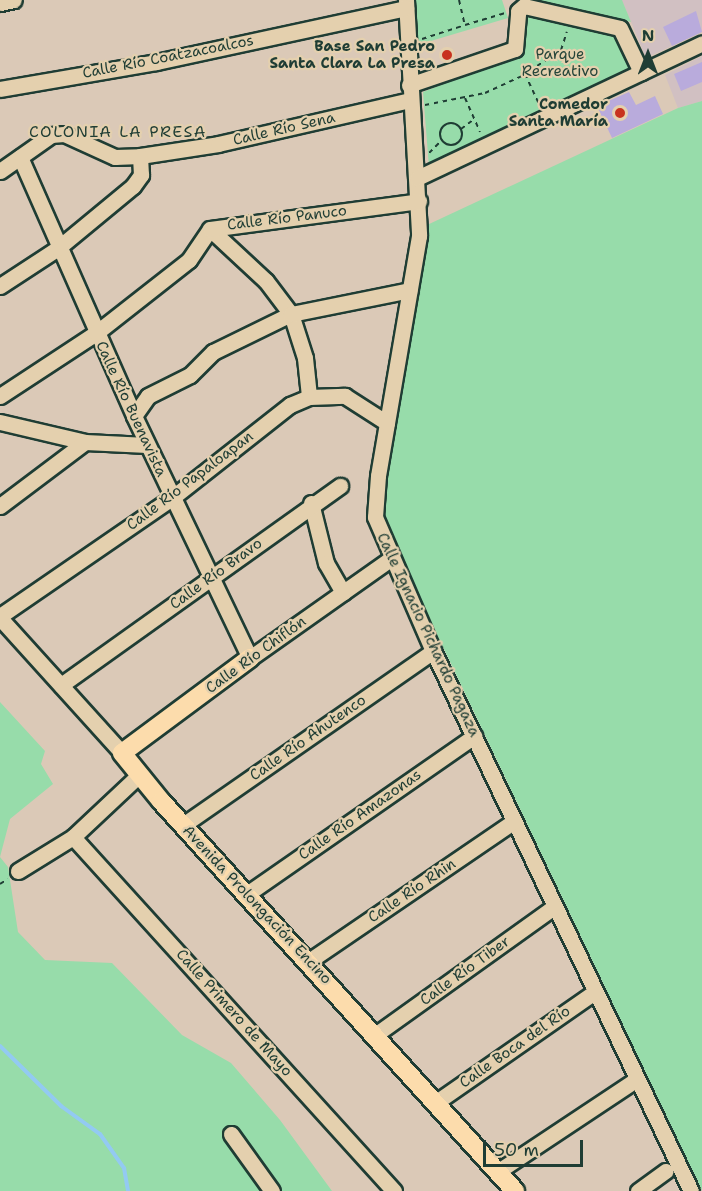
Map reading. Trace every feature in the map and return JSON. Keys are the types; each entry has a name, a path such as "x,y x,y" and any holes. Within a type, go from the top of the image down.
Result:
{"main road":[{"name":"Calle Río Chiflón","path":"122,753 250,658"},
{"name":"Avenida Prolongación Encino","path":"122,753 183,825 309,961 515,1191"}],"street":[{"path":"0,3 14,0"},
{"name":"Calle Río Coatzacoalcos","path":"0,88 156,62 406,4"},
{"name":"Calle Ignacio Pichardo Pagaza","path":"406,4 410,97 419,201 419,236 374,507 392,558 433,651 691,1191"},
{"name":"Calle Río Sena","path":"20,156 57,134 115,157 140,156 218,144 410,97 515,49 520,7 572,16"},
{"path":"572,16 622,30 641,72"},
{"path":"417,178 547,119 702,43"},
{"path":"0,171 20,156"},
{"name":"Calle Río Buenavista","path":"20,156 58,248 147,445 250,658"},
{"path":"0,286 58,248 133,186 141,175 140,156"},
{"name":"Calle Río Panuco","path":"0,396 96,333 189,260 210,230 419,201"},
{"path":"210,230 266,281 291,314 305,358 309,397"},
{"path":"134,416 148,396 190,375 213,352 291,314 410,290"},
{"name":"Calle Río Papaloapan","path":"0,617 173,497 290,405 309,397 351,398 387,423"},
{"path":"0,423 85,442 147,445"},
{"path":"0,506 85,442"},
{"name":"Calle Río Bravo","path":"61,685 211,579 311,503 340,486"},
{"path":"311,503 326,563 343,593"},
{"name":"Calle Río Chiflón","path":"250,658 392,558"},
{"name":"Avenida Prolongación Encino","path":"0,617 122,753"},
{"name":"Calle Río Ahutenco","path":"183,825 433,651"},
{"name":"Calle Río Amazonas","path":"247,894 474,736"},
{"path":"18,871 73,837 140,774"},
{"name":"Calle Río Rhin","path":"309,961 514,821"},
{"name":"Calle Primero de Mayo","path":"73,837 394,1191"},
{"name":"Calle Río Tiber","path":"375,1035 555,906"},
{"name":"Calle Boca del Río","path":"435,1103 595,992"},
{"path":"496,1172 637,1079"},
{"path":"231,1134 272,1191"},
{"path":"638,1191 666,1171"},
{"path":"696,1191 702,1188"}],"path":[{"path":"459,0 465,25"},
{"path":"418,30 418,40 509,12 507,6"},
{"path":"410,97 465,98 525,74 561,50 572,16"},
{"path":"525,74 547,119"},
{"path":"465,98 486,147"},
{"path":"461,129 474,119"},
{"path":"449,124 461,129 461,140 455,144 448,144 441,137 443,127 449,124"}],"shaded area":[{"path":"622,0 702,0 702,32 646,58"},
{"path":"702,56 702,101 678,108 665,75"}],"green space":[{"path":"413,0 502,0 508,18 414,46"},
{"path":"530,0 622,0 631,22"},
{"name":"Parque Recreativo","path":"521,11 618,36 636,74 429,167 423,92 520,53"},
{"path":"702,101 702,1191 381,517 427,225 678,108"},
{"path":"0,702 45,751 41,764 53,784 10,819 0,857"},
{"path":"0,857 8,867 18,932 45,960 112,963 182,1035 231,1063 280,1120 332,1191 0,1191"}],"building":[{"path":"696,11 702,32 672,46 663,27"},
{"path":"702,62 702,82 681,91 674,74"},
{"path":"629,92 636,105 655,96 663,114 612,138 597,106"}],"waterway":[{"path":"0,1046 61,1106 100,1134 124,1168 128,1191"}],"place":[{"name":"Base San Pedro Santa Clara La Presa","path":"447,55"},
{"name":"Comedor Santa María","path":"620,113"}],"district":[{"name":"COLONIA LA PRESA","path":"118,132"}]}
